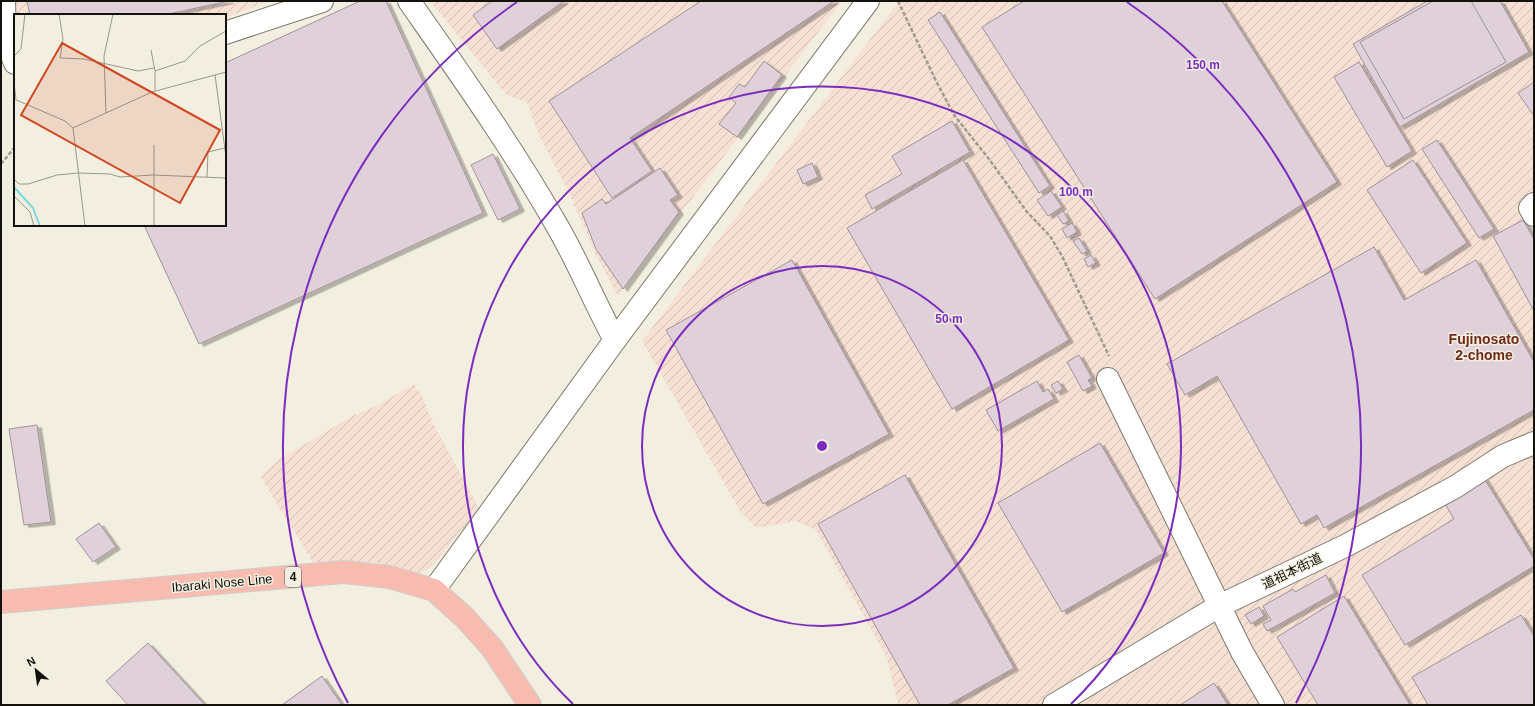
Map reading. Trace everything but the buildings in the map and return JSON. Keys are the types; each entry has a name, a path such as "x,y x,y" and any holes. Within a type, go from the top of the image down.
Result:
{"main road":[{"name":"Ibaraki Nose Line","path":"1,602 344,572 389,577 434,590 465,618 492,648 530,705"}],"street":[{"path":"4,1 5,37 10,54 14,60"},
{"path":"226,33 322,1"},
{"path":"409,1 490,117 556,224 601,314 616,340"},
{"path":"434,590 616,340 868,1"},
{"path":"1534,204 1530,208 1534,215"},
{"path":"1108,379 1242,652 1273,705"},
{"name":"道祖本街道","path":"1054,705 1219,606 1345,546 1455,487 1503,456 1534,443"}],"path":[{"path":"898,1 954,115 989,159 1027,212 1050,236 1062,256 1116,370 1108,379"},
{"path":"1,164 14,148"}],"shaded area":[{"path":"14,1 270,1 226,18 226,14 15,14"},
{"path":"430,1 842,1 618,296 596,255 569,193 537,131 527,102 506,95"},
{"path":"899,1 1534,1 1534,705 898,705 887,658 816,530 795,521 756,528 740,511 642,341"},
{"path":"414,384 422,396 434,425 479,508 433,566 420,574 373,562 314,564 260,476 278,460 352,416 376,406"}],"district":[{"name":"Fujinosato 2-chome","path":"1484,348"}]}
